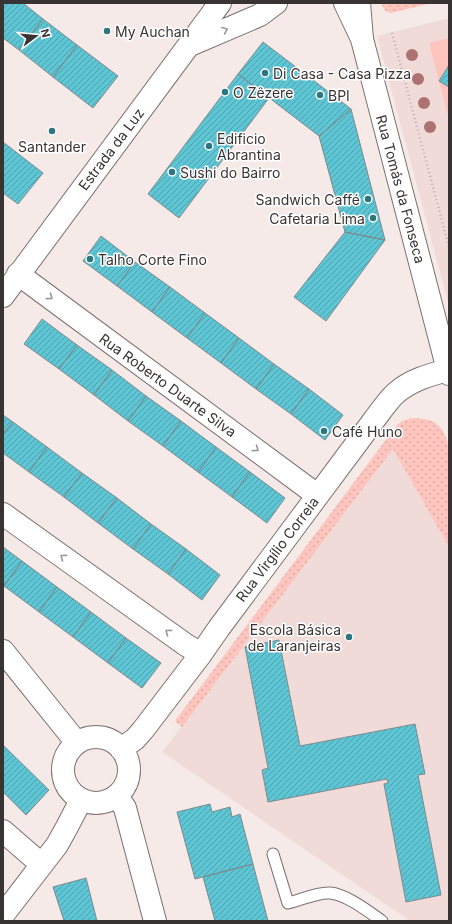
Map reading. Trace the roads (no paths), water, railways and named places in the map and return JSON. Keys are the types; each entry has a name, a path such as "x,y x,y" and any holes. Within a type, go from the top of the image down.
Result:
{"street":[{"name":"Estrada da Luz","path":"3,296 220,3"},
{"path":"189,45 260,15 276,3"},
{"path":"345,3 362,39"},
{"name":"Rua Tomás da Fonseca","path":"359,3 362,39 448,372"},
{"name":"Rua Roberto Duarte Silva","path":"18,274 317,495"},
{"name":"Rua Virgílio Correia","path":"121,749 135,739 143,730 201,654 317,495 395,394 408,384 421,378 448,372"},
{"path":"3,514 186,645 201,654"},
{"path":"3,651 78,743"},
{"path":"101,738 114,743 121,749 126,757 129,774 125,786 117,796 109,801 90,803 81,800 73,794 67,786 63,767 65,758 70,750 78,743 86,739 101,738"},
{"path":"117,796 125,808 155,921"},
{"path":"6,905 57,845 81,800"},
{"path":"3,831 41,864"}],"lane":[{"path":"273,854 288,903 320,894 338,894 382,921"}],"place":[{"name":"My Auchan","path":"107,31"},
{"name":"Di Casa - Casa Pizza","path":"265,73"},
{"name":"O Zêzere","path":"225,92"},
{"name":"BPI","path":"320,95"},
{"name":"Santander","path":"52,131"},
{"name":"Edificio Abrantina","path":"209,146"},
{"name":"Sushi do Bairro","path":"172,172"},
{"name":"Sandwich Caffé","path":"368,199"},
{"name":"Cafetaria Lima","path":"373,218"},
{"name":"Talho Corte Fino","path":"90,259"},
{"name":"Café Huno","path":"324,431"},
{"name":"Escola Básica de Laranjeiras","path":"349,637"}]}
